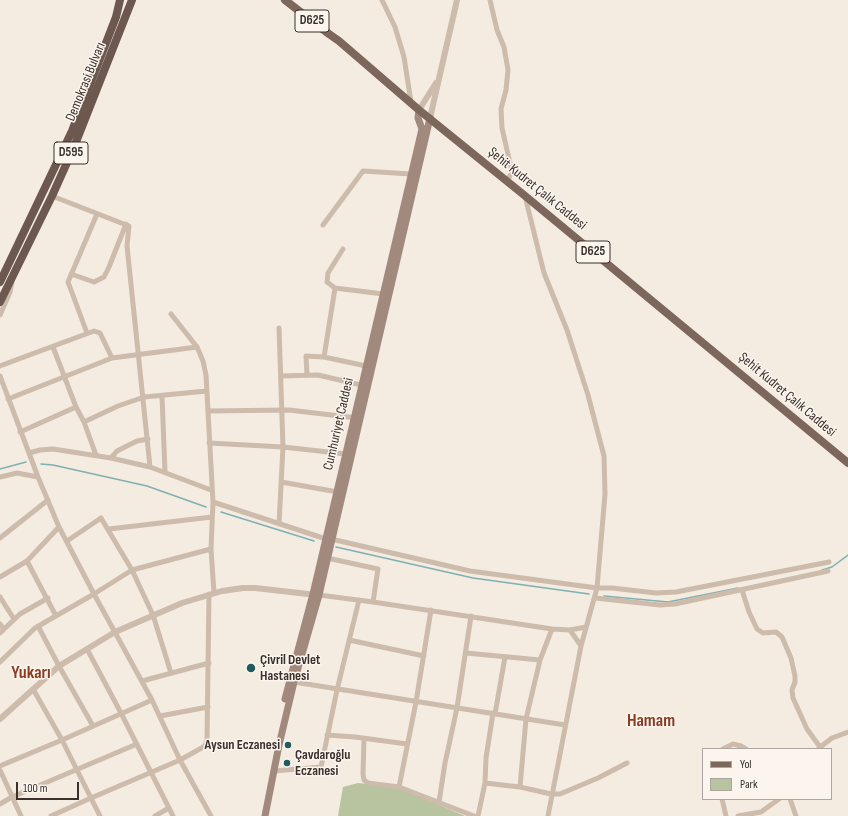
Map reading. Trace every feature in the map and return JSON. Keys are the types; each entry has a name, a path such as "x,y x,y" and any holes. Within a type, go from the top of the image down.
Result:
{"highway":[{"name":"Demokrasi Bulvarı","path":"1,279 72,131 116,17 120,0"},
{"name":"Demokrasi Bulvarı","path":"0,302 52,196 91,105 132,0"}],"main road":[{"name":"Şehit Kudret Çalık Caddesi","path":"285,0 340,41"},
{"name":"Şehit Kudret Çalık Caddesi","path":"294,0 419,110 848,463"},
{"name":"Cumhuriyet Caddesi","path":"279,745 280,719 288,686 328,558 329,539 346,454 357,418 361,385 422,129 418,118 419,110"},
{"name":"Cumhuriyet Caddesi","path":"265,816 279,745 430,118"}],"street":[{"path":"382,0 395,27 404,57 411,102"},
{"path":"430,118 457,0"},
{"path":"490,0 497,30 504,47 508,70 506,90 501,109 502,128 512,172 507,181"},
{"path":"419,110 439,78"},
{"path":"323,225 363,171 411,174"},
{"path":"524,195 544,273 567,330 588,395 604,456 605,494 597,588 586,627 565,725 548,816"},
{"path":"52,196 129,226 127,246 144,397 150,467"},
{"path":"87,333 68,282 97,214"},
{"path":"71,274 94,282 104,278 126,224"},
{"path":"343,249 328,273 327,282 335,288 383,294"},
{"path":"0,315 10,292 12,278"},
{"path":"324,357 335,288"},
{"path":"52,816 180,760 203,748 206,744 212,594 211,550 213,502 211,490 207,391 205,368 197,347 171,314"},
{"path":"279,328 283,447 279,524"},
{"path":"0,366 53,348 87,333 97,331 100,333 112,358"},
{"path":"8,399 112,358 197,347"},
{"path":"53,348 96,455"},
{"path":"307,375 306,356 324,357 366,366"},
{"path":"281,376 318,375 361,385"},
{"path":"0,376 20,432 59,527 152,700 180,760 210,816"},
{"path":"84,422 118,406 144,397 207,391"},
{"path":"162,396 165,472"},
{"path":"20,432 76,407"},
{"path":"208,411 282,410 357,418"},
{"path":"111,458 117,451 137,441 148,439"},
{"path":"209,443 283,447 346,454"},
{"path":"29,453 46,449 111,458 150,467 211,490"},
{"path":"0,477 17,473 38,477"},
{"path":"281,482 338,492"},
{"path":"0,538 48,500"},
{"path":"213,502 329,539 470,571 597,588 612,588 656,593 676,592 829,562"},
{"path":"109,529 212,517"},
{"path":"67,541 101,518 109,529 132,570 153,615 171,673"},
{"path":"0,577 27,561 59,527"},
{"path":"0,662 38,626 132,570 211,550"},
{"path":"328,558 378,569 373,602"},
{"path":"27,561 48,598 56,616"},
{"path":"595,598 669,605 828,572"},
{"path":"0,719 59,666 115,632 182,603 234,589 255,588 359,600 552,629 570,630 586,627"},
{"path":"742,590 749,612 758,630 763,633 776,632 782,637 791,658 795,676 795,682 792,690 793,698 807,729 819,748 832,738 848,732"},
{"path":"0,597 14,619"},
{"path":"0,624 2,631 26,610 48,598"},
{"path":"274,771 321,767 337,690 359,600"},
{"path":"399,787 416,702 431,610"},
{"path":"439,802 446,758 457,708 471,616"},
{"path":"38,626 93,726"},
{"path":"520,787 526,718 540,660 552,629"},
{"path":"570,630 582,646"},
{"path":"349,640 424,656"},
{"path":"87,649 174,816"},
{"path":"466,653 540,660"},
{"path":"478,816 485,783 486,758 504,657"},
{"path":"142,682 209,663"},
{"path":"294,682 565,725"},
{"path":"33,689 62,740 100,816"},
{"path":"0,766 152,700"},
{"path":"160,716 208,707"},
{"path":"327,735 407,744"},
{"path":"364,739 363,774 364,780 368,783 399,787 474,816"},
{"path":"0,804 12,797 137,744"},
{"path":"725,748 733,744 744,748"},
{"path":"485,783 520,787 552,794 563,793 627,763"},
{"path":"0,770 21,816"},
{"path":"722,800 726,816"},
{"path":"738,816 761,812 777,800"},
{"path":"790,800 796,816"},
{"path":"155,816 169,808"}],"green space":[{"path":"358,783 398,787 465,816 338,816 343,787"}],"waterway":[{"path":"0,469 26,462"},
{"path":"41,464 53,465 147,486 206,507"},
{"path":"221,512 314,541"},
{"path":"336,547 473,578 589,594"},
{"path":"822,570 832,567 848,555"},
{"path":"604,596 668,602 738,588"}],"place":[{"name":"Çivril Devlet Hastanesi","path":"251,668"},
{"name":"Aysun Eczanesi","path":"288,745"},
{"name":"Çavdaroğlu Eczanesi","path":"287,763"}],"district":[{"name":"Yukarı","path":"31,673"},
{"name":"Hamam","path":"651,721"}]}
